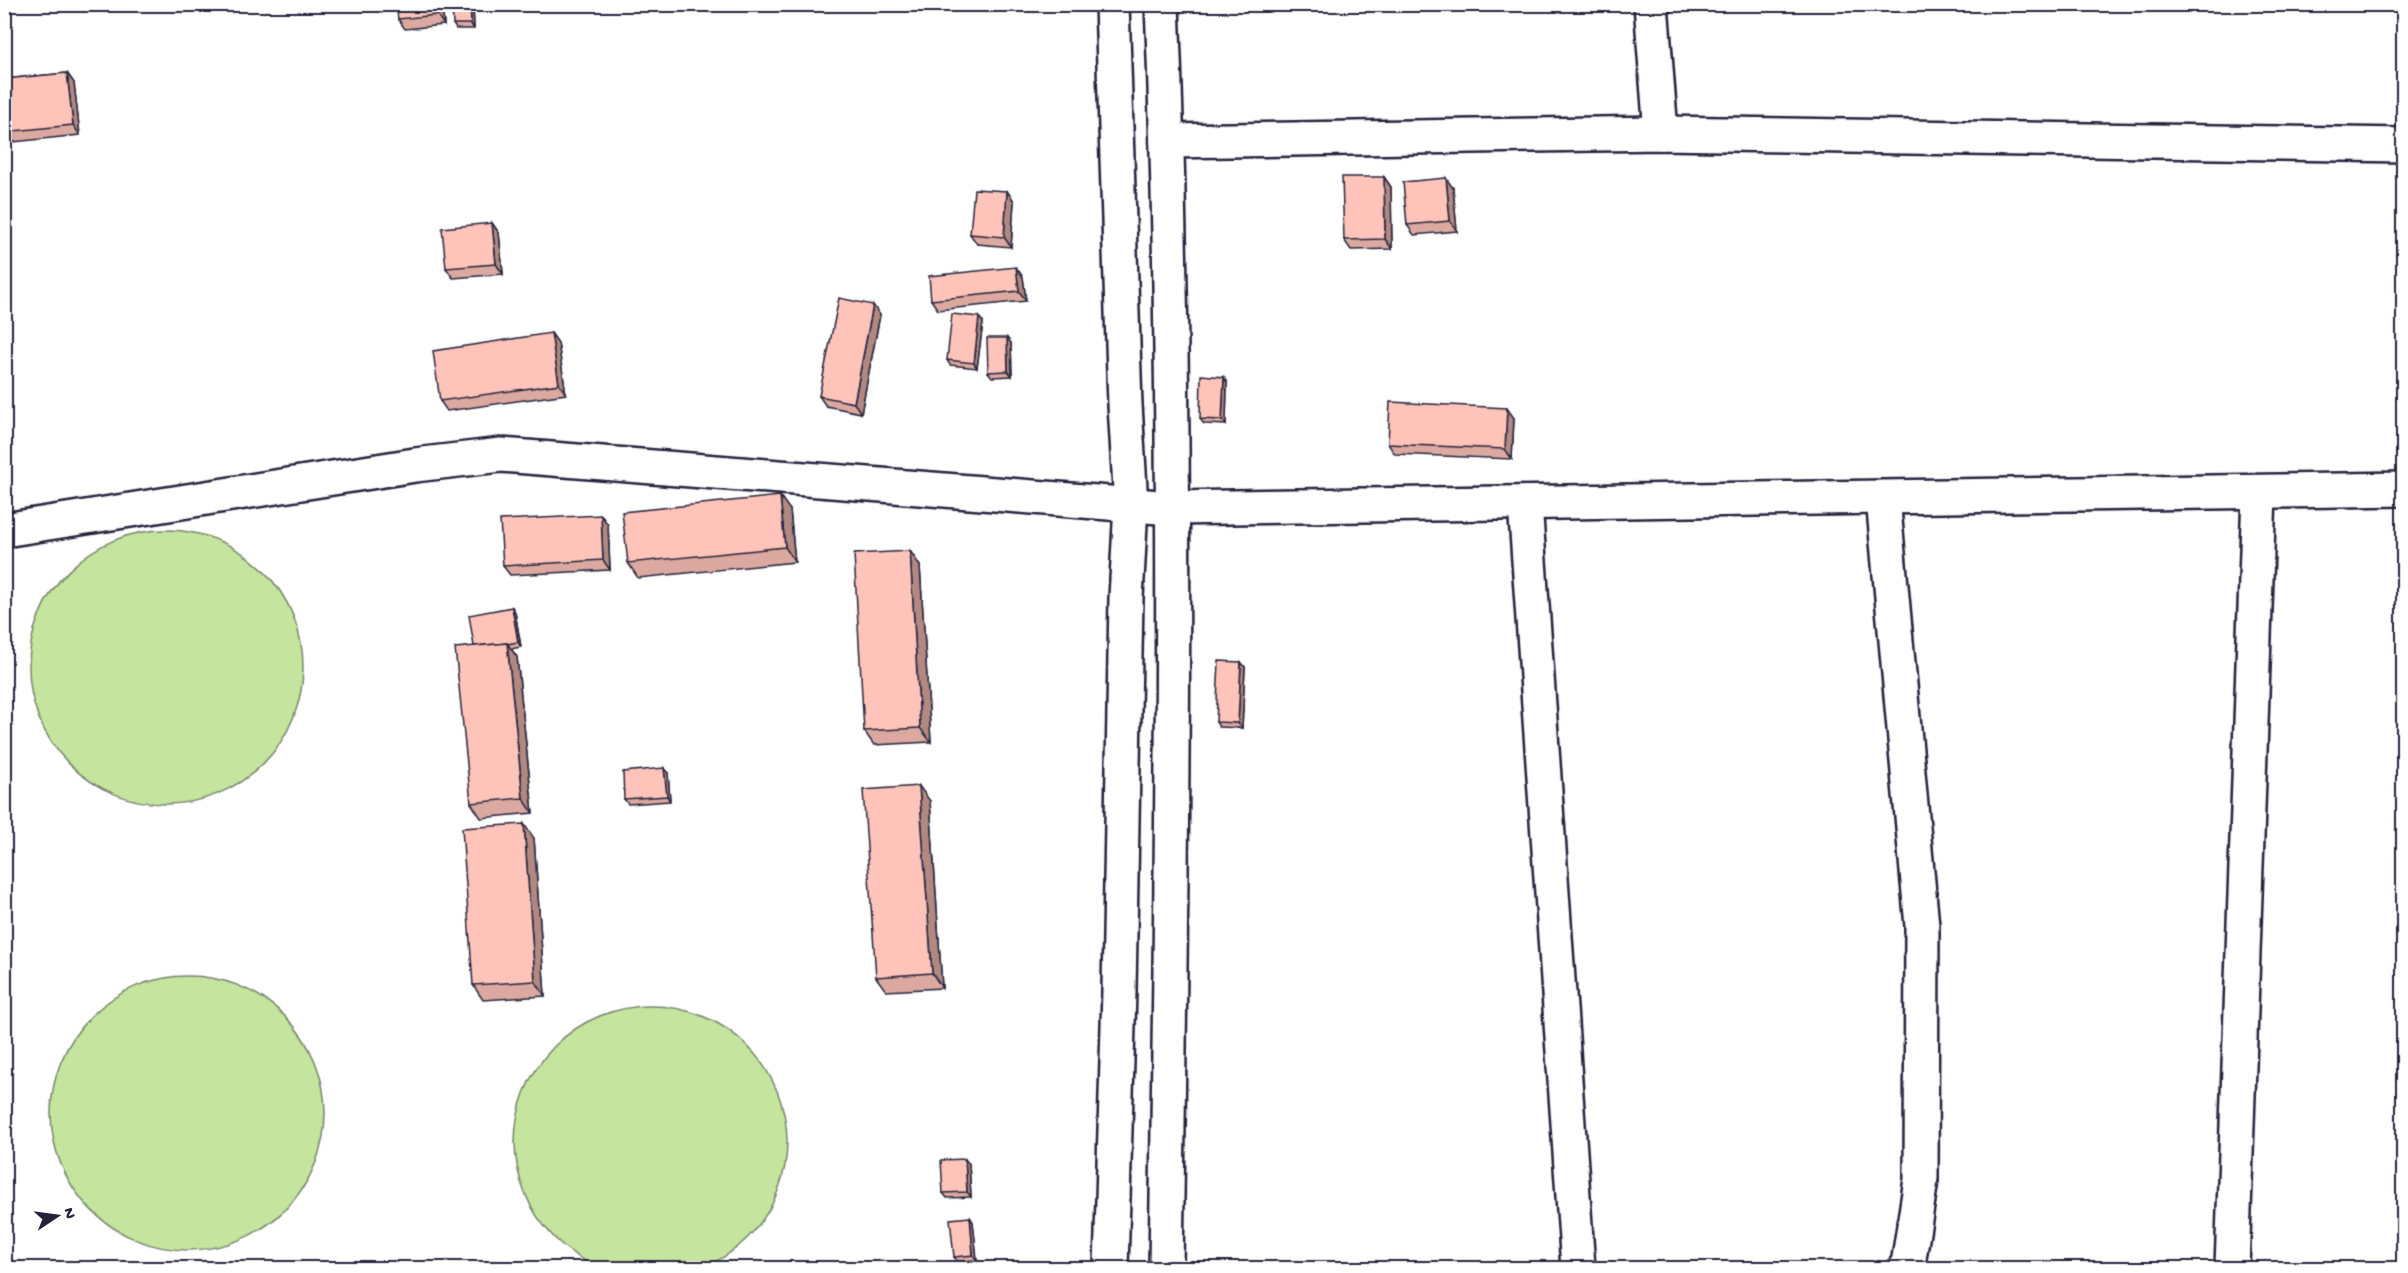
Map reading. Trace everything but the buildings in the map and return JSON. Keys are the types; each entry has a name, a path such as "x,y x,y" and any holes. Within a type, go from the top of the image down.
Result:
{"street":[{"path":"1111,1269 1126,597 1131,505 1125,405 1112,4"},
{"path":"1162,4 1167,141 1172,508 1171,877 1166,1269"},
{"path":"1651,4 1661,133"},
{"path":"1167,141 1661,133 2403,145"},
{"path":"4,530 415,465 501,455 1172,508 2403,489"},
{"path":"2232,1269 2259,493"},
{"path":"1882,498 1922,926 1921,1180 1908,1265 1905,1269"},
{"path":"1525,503 1578,1269"}],"green space":[{"path":"166,530 206,536 242,553 263,570 280,591 297,627 303,667 297,707 280,743 263,764 242,781 206,798 166,804 126,798 90,781 69,764 52,743 35,707 29,667 35,627 52,591 69,570 90,553 126,536"},
{"path":"188,976 228,982 253,992 285,1016 309,1048 319,1073 325,1113 319,1153 309,1178 285,1210 253,1234 228,1244 188,1250 148,1244 123,1234 91,1210 67,1178 57,1153 51,1113 57,1073 67,1048 91,1016 123,992 148,982"},
{"path":"651,1006 690,1012 715,1022 747,1046 764,1067 776,1090 784,1116 787,1142 781,1181 771,1206 747,1238 726,1255 703,1267 677,1275 651,1278 612,1272 587,1262 555,1238 538,1217 526,1194 518,1168 515,1142 521,1103 531,1078 555,1046 576,1029 599,1017 625,1009"}]}
